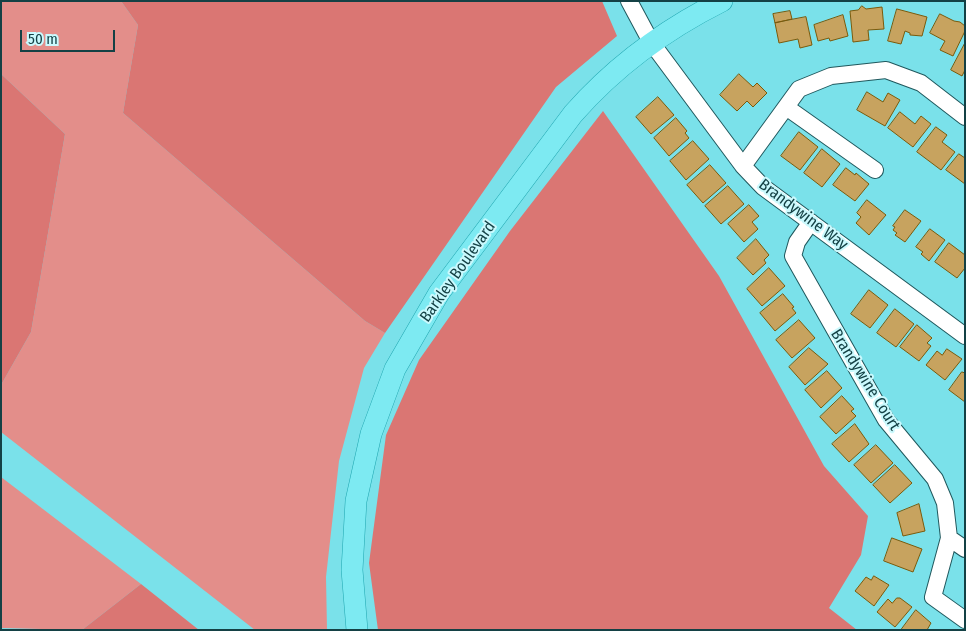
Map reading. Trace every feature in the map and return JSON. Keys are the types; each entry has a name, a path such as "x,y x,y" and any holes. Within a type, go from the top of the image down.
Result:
{"main road":[{"name":"Barkley Boulevard","path":"357,630 352,570 356,500 371,434 394,369 439,293 574,114 612,73 650,42 692,16 722,1"}],"street":[{"name":"Brandywine Way","path":"629,1 650,42 743,166 763,187 965,336"},
{"path":"743,166 799,89 831,76 886,70 920,83 965,117"},
{"path":"786,107 875,170"},
{"name":"Brandywine Court","path":"812,222 797,242 793,256 795,262 886,420 935,479 945,503 949,538 933,597 965,620"},
{"path":"949,538 965,549"}],"shaded area":[{"path":"1,1 121,1 138,25 123,113 365,321 385,333 364,368 339,461 326,577 327,630 255,630 1,432 1,385 31,332 65,134 1,74"},
{"path":"121,1 602,1 617,36 556,87 385,333 365,321 123,113 138,25"},
{"path":"1,74 65,134 31,332 1,385"},
{"path":"603,111 719,276 824,466 868,516 861,555 829,608 857,630 378,630 369,563 386,435 419,360 510,231"},
{"path":"1,477 141,584 82,630 1,628"},
{"path":"141,584 199,630 82,630"}],"building":[{"path":"862,6 866,9 882,7 884,29 868,30 869,40 853,42 850,11 858,10"},
{"path":"897,9 927,17 922,36 910,35 910,33 905,31 901,44 888,41"},
{"path":"790,11 792,19 775,23 773,14"},
{"path":"940,14 965,26 965,31 953,56 940,50 945,41 930,33"},
{"path":"843,15 848,36 830,41 829,38 818,41 814,25"},
{"path":"806,17 812,45 800,48 798,39 779,43 775,23"},
{"path":"965,43 965,70 962,76 951,70"},
{"path":"739,74 753,87 757,83 767,93 753,107 747,101 737,111 720,95"},
{"path":"867,92 883,102 888,93 900,100 885,126 857,110"},
{"path":"658,97 674,115 651,134 636,117"},
{"path":"900,112 915,124 921,116 931,124 913,147 888,128"},
{"path":"676,118 687,131 685,133 689,138 669,156 654,138"},
{"path":"936,127 947,135 942,142 955,152 941,170 917,152"},
{"path":"799,132 818,147 800,170 781,156"},
{"path":"693,141 709,159 686,180 670,161"},
{"path":"822,149 840,164 822,187 804,173"},
{"path":"959,154 965,158 965,184 946,170"},
{"path":"710,165 726,183 703,203 687,185"},
{"path":"846,168 855,175 856,173 869,184 855,201 833,185"},
{"path":"728,186 744,204 721,224 705,206"},
{"path":"867,200 886,215 869,235 856,223 861,217 857,213"},
{"path":"749,205 759,216 752,222 758,229 744,242 728,224"},
{"path":"905,210 921,221 905,242 895,235 897,233 893,230 895,227 893,226"},
{"path":"930,229 945,240 929,261 921,254 923,252 916,247"},
{"path":"756,239 769,255 764,260 766,263 753,275 737,258"},
{"path":"949,243 965,255 965,268 957,278 935,262"},
{"path":"769,268 785,286 762,306 747,289"},
{"path":"869,290 888,305 870,328 851,314"},
{"path":"783,294 794,307 792,308 796,313 775,331 760,313"},
{"path":"895,309 914,324 896,347 877,333"},
{"path":"799,320 815,338 792,358 776,340"},
{"path":"917,325 932,338 927,343 931,346 919,361 900,347"},
{"path":"809,348 828,364 805,385 789,367"},
{"path":"947,349 962,359 945,380 926,365 937,351 942,355"},
{"path":"827,371 842,388 821,408 805,390"},
{"path":"962,372 965,373 965,402 949,390"},
{"path":"842,396 854,409 851,411 856,416 836,434 820,417"},
{"path":"855,424 869,444 849,462 832,444"},
{"path":"876,445 893,463 871,483 854,465"},
{"path":"895,465 912,483 890,503 873,485"},
{"path":"919,504 925,531 903,536 897,513"},
{"path":"892,538 922,549 913,572 884,561"},
{"path":"874,576 889,585 874,606 855,591 866,577 871,580"},
{"path":"897,598 900,598 912,607 895,627 877,612 888,599 892,603"},
{"path":"916,610 931,623 927,630 901,630"}]}
